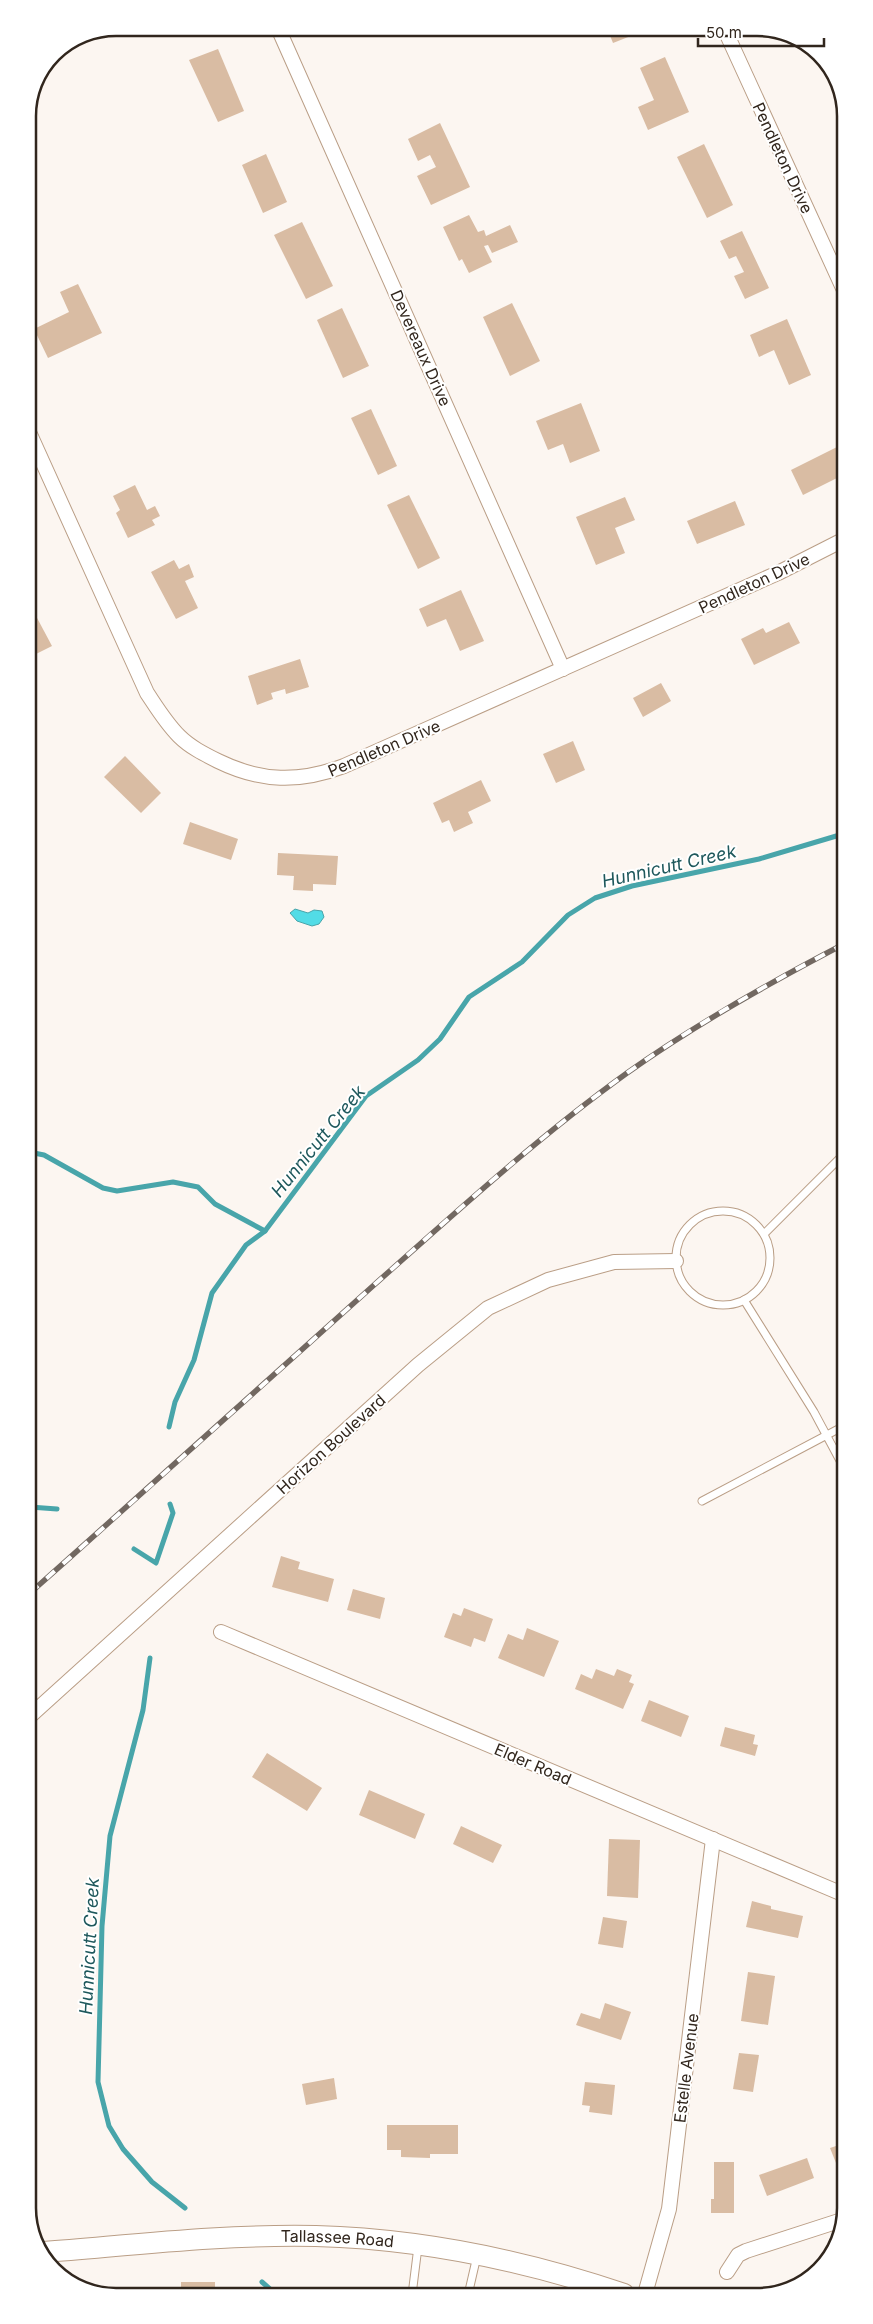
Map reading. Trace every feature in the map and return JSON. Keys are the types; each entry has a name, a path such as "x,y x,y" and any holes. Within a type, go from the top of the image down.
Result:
{"main road":[{"name":"Tallassee Road","path":"50,2252 257,2237 316,2236 418,2244 478,2254 580,2279 606,2288"}],"street":[{"name":"Devereaux Drive","path":"282,36 563,669"},
{"name":"Pendleton Drive","path":"728,36 837,275"},
{"name":"Pendleton Drive","path":"36,448 147,693 164,719 180,737 200,753 250,775 301,778 324,774 778,573 837,543"},
{"name":"Horizon Boulevard","path":"36,1711 418,1366 488,1308 548,1280 614,1262 676,1261"},
{"name":"Elder Road","path":"221,1632 837,1892"},
{"name":"Estelle Avenue","path":"647,2288 669,2208 713,1840"},
{"path":"727,2272 738,2255 746,2251 835,2222"}],"lane":[{"path":"764,1234 837,1161"},
{"path":"725,1211 740,1214 754,1222 764,1234 770,1248 770,1264 766,1279 757,1291 744,1300 722,1305 700,1299 688,1289 680,1276 676,1261 678,1245 685,1232 696,1220 710,1213 725,1211"},
{"path":"744,1300 814,1412 837,1456"},
{"path":"702,1502 837,1430"},
{"path":"413,2288 418,2244"},
{"path":"470,2288 478,2254"}],"water":[{"path":"295,909 308,913 314,910 322,911 324,917 319,924 312,926 297,921 290,913"}],"building":[{"path":"610,36 631,36 613,43"},
{"path":"218,49 244,111 218,122 189,60"},
{"path":"665,57 689,112 648,130 638,107 654,100 640,68"},
{"path":"440,123 470,187 431,205 417,176 436,167 430,155 418,161 408,139"},
{"path":"704,144 733,205 707,218 677,157"},
{"path":"266,154 287,202 263,213 242,165"},
{"path":"469,215 478,232 484,230 486,236 510,225 518,242 492,253 488,245 484,246 492,262 469,273 462,259 459,261 443,227"},
{"path":"302,222 333,286 306,299 274,235"},
{"path":"742,231 769,288 745,299 734,276 744,272 736,256 729,259 720,241"},
{"path":"78,284 102,333 48,358 36,333 36,328 69,312 60,292"},
{"path":"512,303 540,361 510,376 483,317"},
{"path":"342,308 369,366 343,378 317,320"},
{"path":"787,319 811,375 789,385 774,350 759,357 750,335"},
{"path":"581,403 600,451 570,463 563,444 548,450 536,421"},
{"path":"371,409 397,466 378,475 351,418"},
{"path":"837,447 837,478 803,495 791,470"},
{"path":"135,485 147,510 155,506 160,516 152,520 155,525 128,538 116,513 120,510 113,496"},
{"path":"409,495 440,558 418,569 387,505"},
{"path":"625,497 635,520 615,528 625,553 596,565 576,517"},
{"path":"735,501 745,525 697,544 687,521"},
{"path":"174,560 179,569 189,564 194,577 185,581 198,608 176,619 151,572"},
{"path":"461,590 484,641 460,651 446,619 427,627 419,609"},
{"path":"36,616 52,646 36,654"},
{"path":"789,622 800,643 754,665 741,639 763,628 766,633"},
{"path":"300,659 309,687 286,694 285,689 271,693 273,699 257,705 248,676"},
{"path":"661,683 671,701 643,717 633,698"},
{"path":"573,741 585,770 556,783 543,754"},
{"path":"125,756 161,793 141,813 104,777"},
{"path":"481,780 491,801 468,812 473,823 454,832 449,820 442,823 433,803"},
{"path":"190,822 238,839 231,860 183,844"},
{"path":"278,853 338,856 336,885 313,884 313,891 293,890 294,876 277,875"},
{"path":"281,1556 300,1562 298,1569 334,1579 328,1602 272,1587"},
{"path":"353,1589 385,1598 380,1619 347,1610"},
{"path":"464,1608 493,1619 485,1642 474,1638 471,1647 444,1637 453,1613 461,1616"},
{"path":"527,1628 559,1641 544,1677 498,1658 508,1634 523,1640"},
{"path":"596,1669 614,1676 617,1669 632,1675 629,1682 634,1684 623,1709 575,1689 581,1674 592,1679"},
{"path":"649,1700 689,1716 681,1737 641,1721"},
{"path":"725,1727 755,1735 753,1744 758,1745 755,1756 720,1746"},
{"path":"267,1753 322,1788 307,1811 252,1777"},
{"path":"369,1790 425,1814 415,1839 359,1815"},
{"path":"461,1826 502,1845 493,1863 453,1844"},
{"path":"609,1839 640,1840 638,1898 607,1896"},
{"path":"752,1901 771,1906 771,1909 803,1916 798,1938 746,1927"},
{"path":"603,1917 627,1921 623,1948 598,1944"},
{"path":"748,1972 775,1976 768,2025 741,2021"},
{"path":"605,2003 631,2012 621,2040 576,2025 581,2013 600,2019"},
{"path":"739,2053 759,2055 753,2092 733,2089"},
{"path":"334,2078 337,2099 306,2105 302,2084"},
{"path":"585,2082 615,2085 612,2115 589,2112 590,2106 582,2105"},
{"path":"387,2125 458,2125 458,2154 430,2154 430,2158 401,2157 401,2150 387,2150"},
{"path":"837,2146 837,2166 830,2148"},
{"path":"807,2158 814,2178 767,2196 759,2175"},
{"path":"714,2162 734,2162 734,2213 711,2213 711,2199 714,2199"},
{"path":"181,2282 215,2282 215,2288 181,2288"}],"waterway":[{"name":"Hunnicutt Creek","path":"169,1427 175,1402 194,1360 212,1293 246,1245 265,1231 366,1096 418,1060 440,1039 469,997 522,962 568,915 595,898 632,886 759,859 837,836"},
{"path":"36,1153 44,1155 103,1188 117,1191 173,1182 198,1187 215,1204 265,1231"},
{"path":"134,1549 156,1563 173,1513 170,1504"},
{"path":"36,1507 57,1509"},
{"name":"Hunnicutt Creek","path":"150,1658 143,1710 110,1836 102,1926 98,2082 109,2126 123,2149 152,2182 185,2208"},
{"name":"Hunnicutt Creek","path":"262,2282 269,2288"}],"railway":[{"path":"36,1588 436,1230 561,1123 627,1073 679,1038 761,989 837,948"}]}
